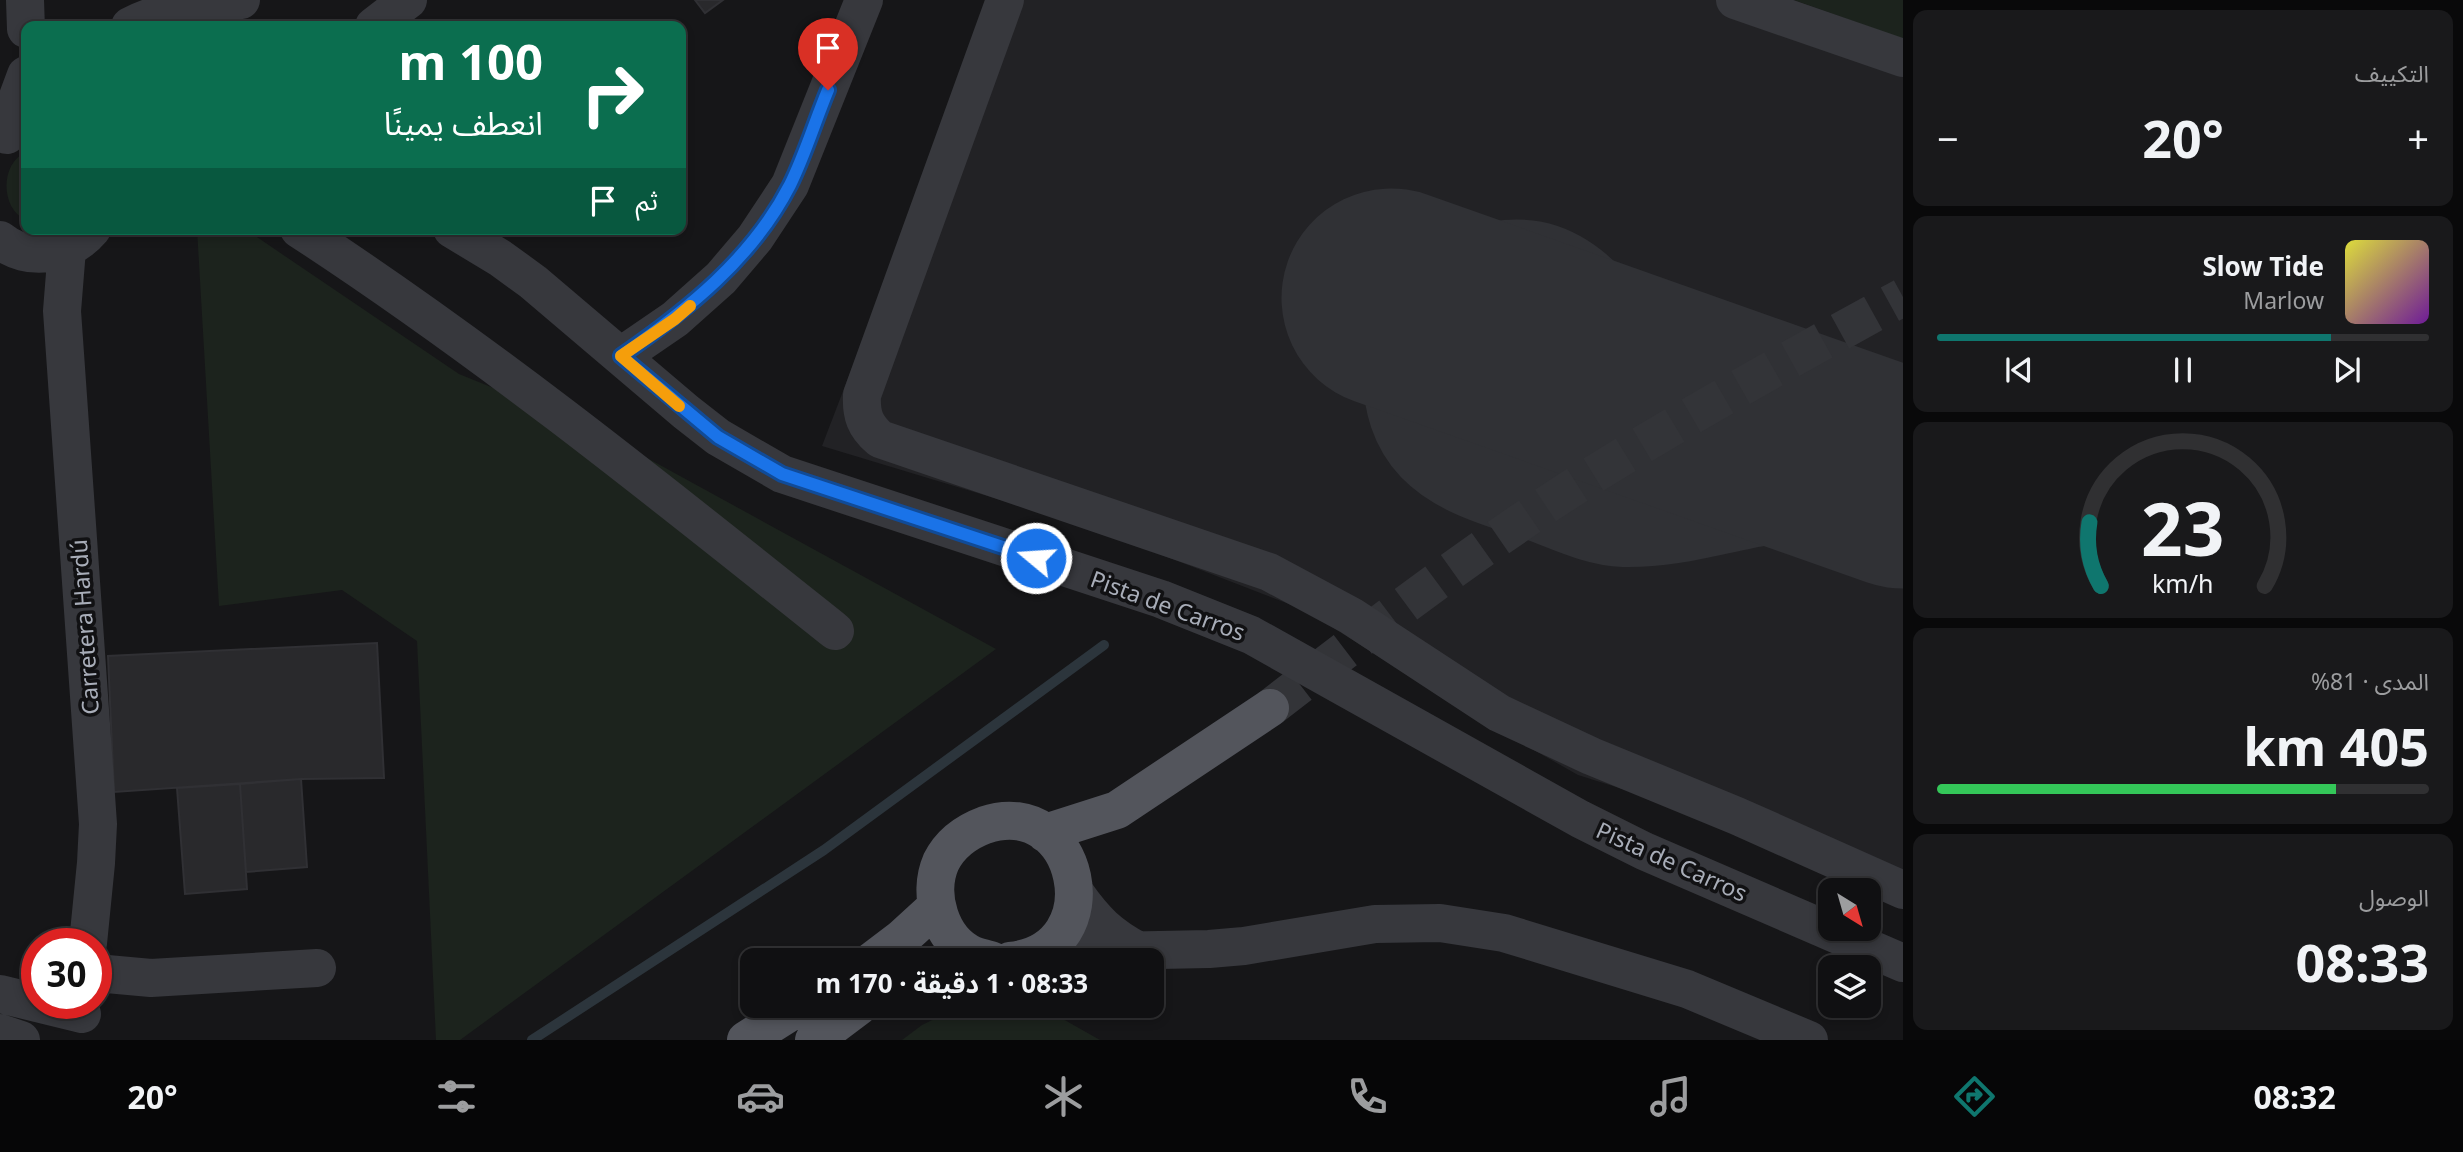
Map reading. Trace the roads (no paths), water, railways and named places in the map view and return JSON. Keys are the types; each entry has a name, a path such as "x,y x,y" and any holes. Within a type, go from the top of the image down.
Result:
{"main road":[{"path":"1045,833 1117,810 1270,708"},
{"path":"1074,882 1117,810"},
{"path":"961,948 949,934 936,907 935,884 941,862 954,843 972,830 993,822 1016,822 1031,826 1045,833 1067,856 1074,882 1072,914 1063,932 1049,947"},
{"path":"889,948 936,907"},
{"path":"746,1040 781,1018"},
{"path":"814,1040 843,1018"}],"street":[{"path":"25,0 26,21"},
{"path":"140,21 172,11 241,0"},
{"path":"381,21 408,0"},
{"path":"621,356 675,319 720,278 755,238 789,185 864,0"},
{"path":"1005,0 862,396 861,412 868,428 880,439 1269,572 1350,616 1499,713 1591,756 1737,816 1903,890"},
{"path":"1735,0 1903,58"},
{"path":"0,73 21,73"},
{"path":"11,134 12,113 21,87"},
{"path":"308,235 382,285 620,460 835,631"},
{"name":"Pista de Carros","path":"462,235 516,269 718,437 782,474 1161,599 1251,635 1580,819 1644,851 1903,963"},
{"path":"13,246 40,255 79,239"},
{"name":"Carretera Hardú","path":"79,239 62,312 98,824 89,928"},
{"name":"Carretera Hardú","path":"13,246 40,271 62,312"},
{"path":"1074,882 1092,918 1134,948"},
{"path":"1164,950 1244,946 1375,924 1440,923 1504,933 1615,966 1687,989 1809,1040"},
{"path":"1049,947 1072,948"},
{"path":"112,974 151,978 317,968"},
{"path":"0,994 21,1000"},
{"path":"0,1033 21,1040"}],"waterway":[{"path":"532,1040 824,850 1104,645"}],"tunnel":[{"path":"1270,708 1461,564 1580,483 1700,411 1903,297"}]}
